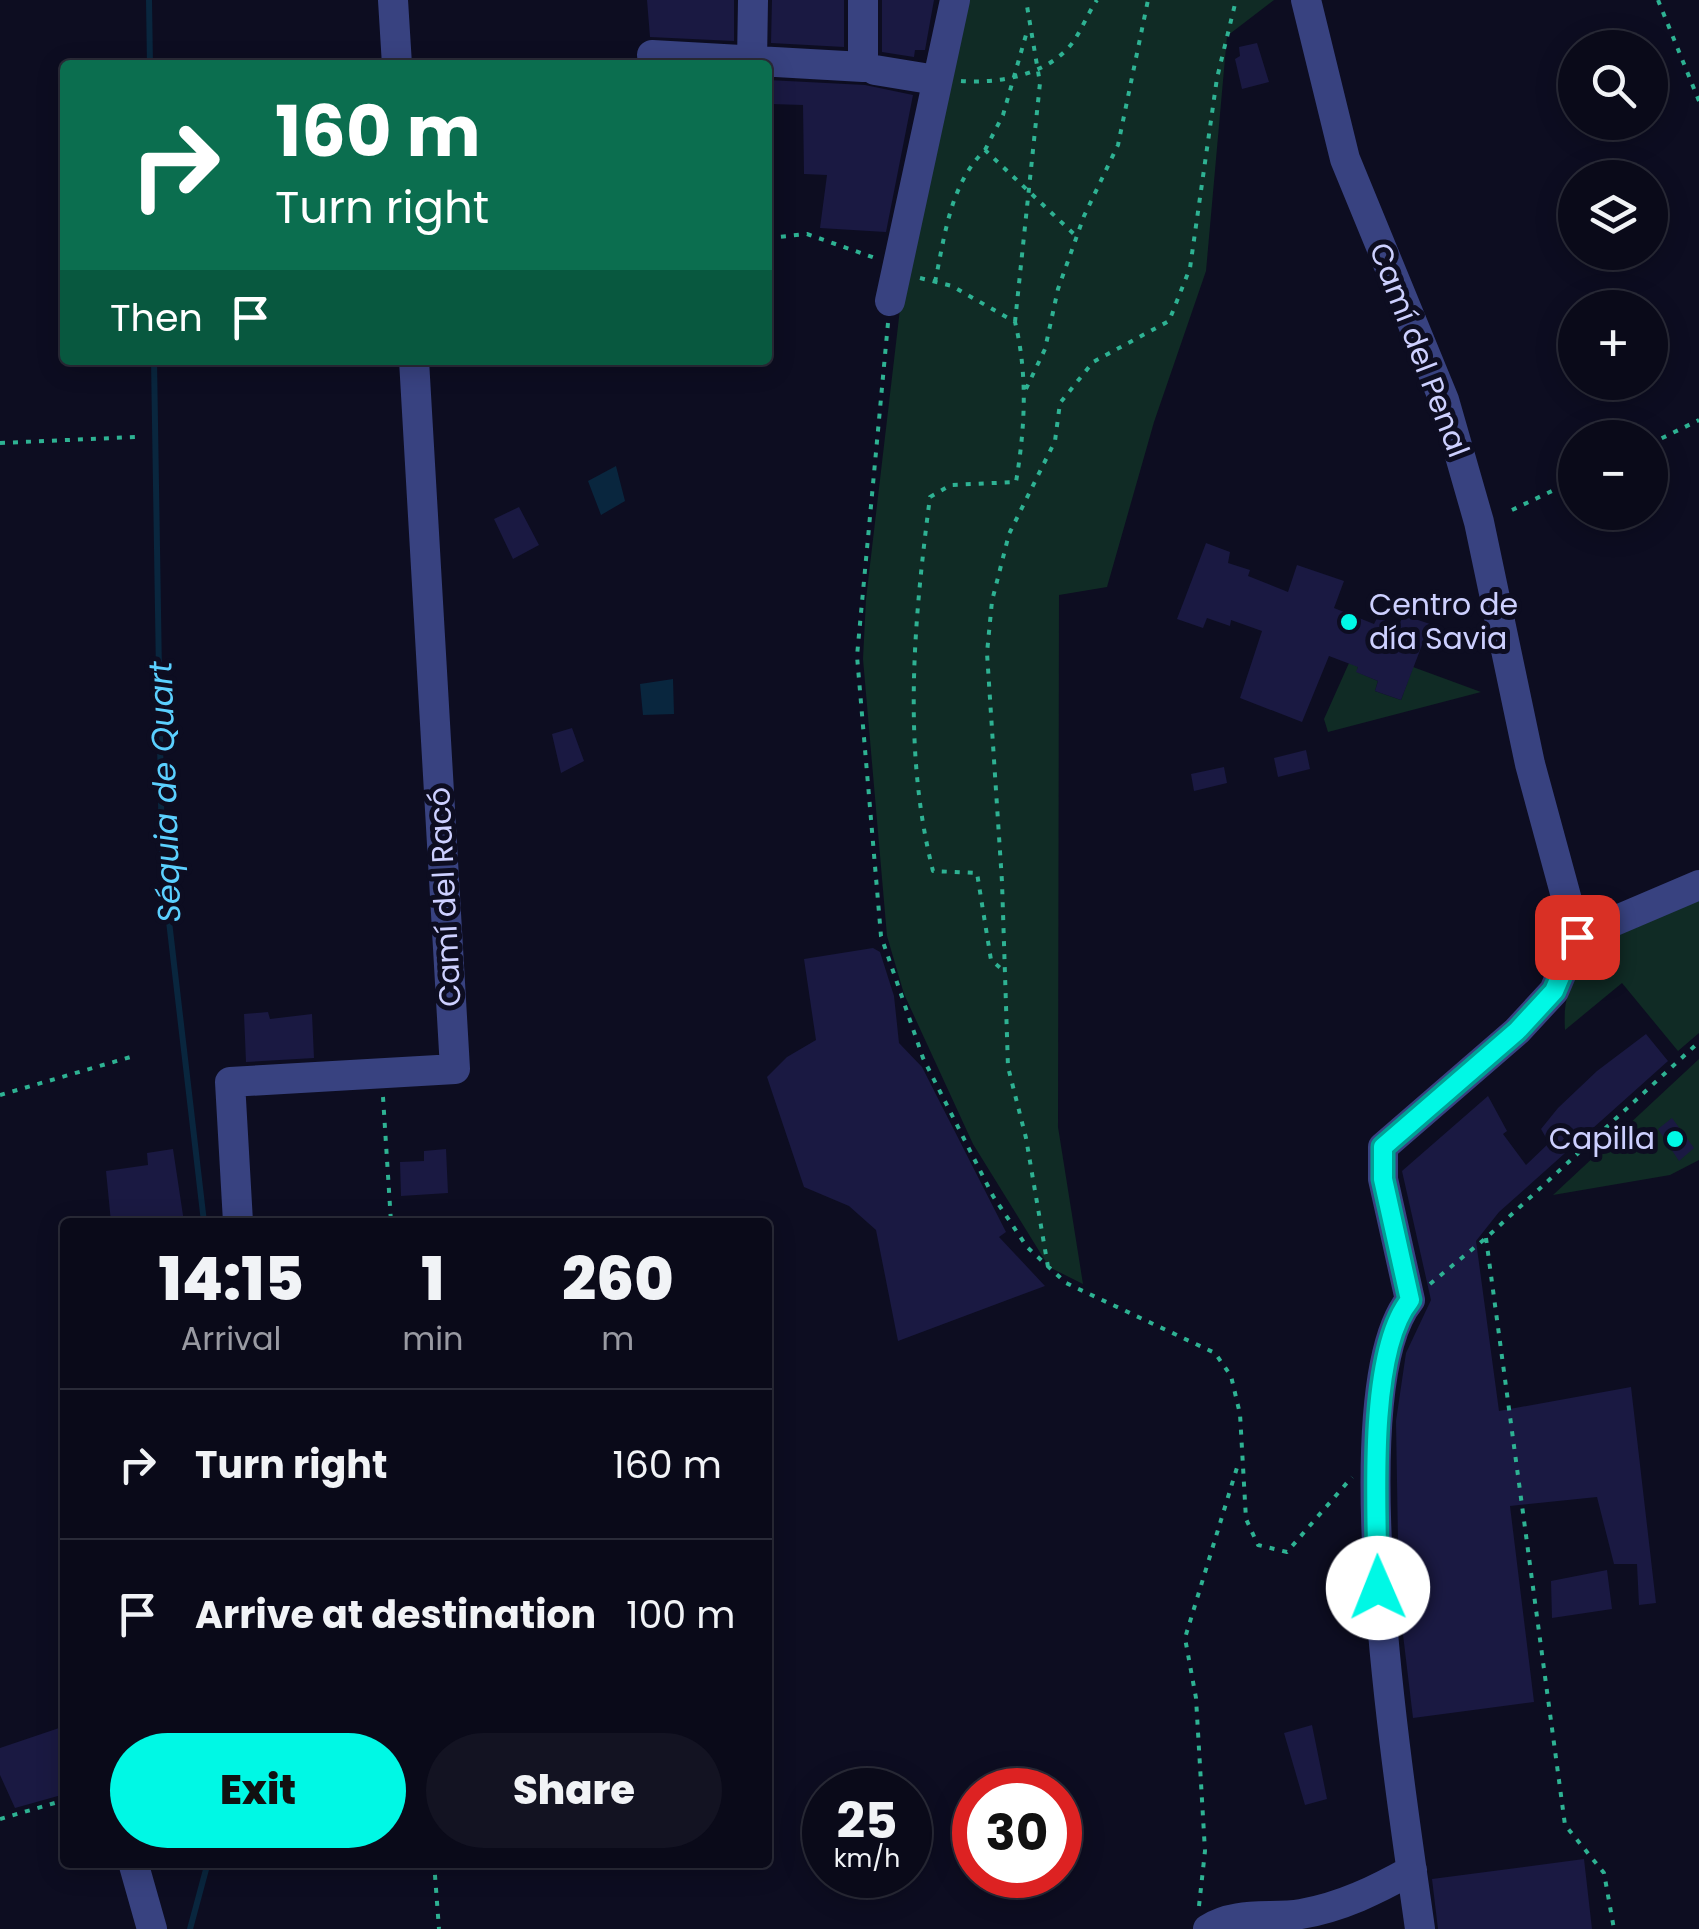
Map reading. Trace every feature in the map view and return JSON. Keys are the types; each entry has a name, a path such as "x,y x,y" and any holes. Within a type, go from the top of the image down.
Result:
{"street":[{"path":"393,0 397,60"},
{"path":"752,60 753,0"},
{"path":"863,0 869,68"},
{"path":"890,301 955,0"},
{"name":"Camí del Penal","path":"1306,0 1345,159 1444,400 1479,522 1530,764 1577,937"},
{"path":"652,55 723,60"},
{"path":"772,63 869,68 936,80"},
{"name":"Camí del Racó","path":"238,1218 230,1082 456,1069 414,365"},
{"path":"1420,1929 1378,1588 1376,1480 1383,1384 1395,1318 1410,1300 1383,1179 1383,1147 1517,1031 1554,991 1577,937 1699,885"},
{"path":"135,1868 152,1929"},
{"path":"1203,1921 1298,1914 1340,1906 1412,1870"}],"path":[{"path":"1005,972 991,960 976,873 933,871 921,823 915,610 930,496 951,484 1016,482 1024,392 1023,356 1015,322 1038,100 1026,0"},
{"path":"936,80 994,82 1037,68 1071,44 1097,0"},
{"path":"1024,392 1044,349 1076,236 1118,145 1148,0"},
{"path":"1048,1267 1026,1138 1008,1068 987,653 992,600 1009,534 1056,441 1060,403 1093,362 1169,320 1176,303 1190,268 1217,78 1236,0"},
{"path":"1658,0 1699,101"},
{"path":"935,282 953,200 967,168 985,150 1003,115 1028,28"},
{"path":"985,150 1076,236"},
{"path":"772,238 808,234 866,252 896,271 984,301 1015,322"},
{"path":"890,301 857,656 880,936 923,1058 993,1196 1027,1247 1066,1283 1215,1353 1232,1376 1240,1414 1246,1519 1258,1545 1287,1552 1355,1472"},
{"path":"1668,435 1699,420"},
{"path":"0,443 135,436"},
{"path":"1512,510 1558,488"},
{"path":"1410,1300 1486,1238 1699,1042"},
{"path":"0,1095 134,1056"},
{"path":"381,1074 390,1218"},
{"path":"1486,1238 1564,1825 1604,1874 1614,1929"},
{"path":"1203,1921 1205,1851 1196,1698 1185,1638 1240,1456"},
{"path":"0,1819 60,1801"},
{"path":"434,1868 439,1929"}],"green space":[{"path":"964,0 1274,0 1227,36 1206,271 1154,422 1107,587 1059,595 1058,1127 1083,1284 1049,1267 973,1144 904,994 887,936 863,659 866,599 900,309"},
{"path":"1349,663 1358,666 1357,672 1378,681 1375,691 1401,700 1413,667 1481,692 1328,732 1324,719"},
{"path":"1699,898 1699,1033 1678,1051 1622,983 1565,1030 1566,1001 1574,978 1588,959 1627,930"},
{"path":"1699,1059 1699,1160 1670,1175 1553,1195"}],"water":[{"path":"616,466 625,501 601,515 588,481"},
{"path":"673,679 674,714 643,715 640,684"}],"building":[{"path":"647,0 734,0 734,41 650,37"},
{"path":"772,0 844,0 844,47 771,43"},
{"path":"882,0 934,0 925,50 915,50 914,57 882,52"},
{"path":"1257,43 1269,82 1242,89 1235,59 1240,56 1239,47"},
{"path":"772,80 865,85 913,95 886,232 820,228 827,175 804,174 803,105 772,104"},
{"path":"519,507 539,545 513,559 494,519"},
{"path":"1206,543 1230,552 1228,563 1250,570 1248,576 1288,592 1297,565 1344,581 1334,608 1374,624 1377,618 1399,626 1403,615 1430,624 1401,700 1375,691 1378,681 1356,672 1358,667 1329,656 1302,722 1240,698 1262,631 1231,620 1230,626 1207,618 1203,628 1177,619"},
{"path":"572,728 584,761 561,773 552,734"},
{"path":"1306,750 1310,769 1278,777 1274,758"},
{"path":"1224,767 1227,783 1194,791 1191,774"},
{"path":"873,948 880,952 894,996 899,1043 922,1067 1006,1232 999,1237 1045,1286 898,1341 876,1230 849,1206 804,1187 767,1077 787,1057 816,1040 804,959"},
{"path":"268,1012 270,1019 312,1014 314,1058 246,1062 244,1014"},
{"path":"1646,1034 1668,1061 1499,1212 1476,1241 1499,1411 1631,1387 1656,1603 1639,1605 1637,1564 1614,1564 1597,1497 1510,1506 1534,1702 1413,1718 1399,1601 1396,1421 1406,1353 1431,1300 1402,1171 1488,1096 1507,1131 1503,1134 1526,1165 1549,1143 1541,1129 1558,1108 1597,1071"},
{"name":"Capilla","path":"1672,1118 1694,1148 1679,1161 1658,1129"},
{"path":"173,1149 183,1218 111,1218 106,1171 148,1165 147,1153"},
{"path":"446,1149 448,1193 401,1196 400,1162 424,1161 424,1151"},
{"path":"1607,1570 1612,1609 1552,1618 1551,1581"},
{"path":"1312,1725 1327,1799 1305,1805 1284,1733"},
{"path":"60,1728 60,1795 15,1808 0,1775 0,1748"},
{"path":"1584,1859 1592,1929 1438,1929 1432,1879"}],"waterway":[{"name":"Séquia de Quart","path":"149,0 150,60"},
{"name":"Séquia de Quart","path":"154,365 162,861 204,1218"},
{"name":"Séquia de Quart","path":"190,1929 206,1868"}],"place":[{"name":"Centro de día Savia","path":"1349,622"},
{"name":"Capilla","path":"1675,1139"}],"route":[{"path":"1378,1588 1376,1480 1383,1384 1395,1318 1410,1300 1383,1179 1383,1147 1517,1031 1554,991 1577,937"}]}
